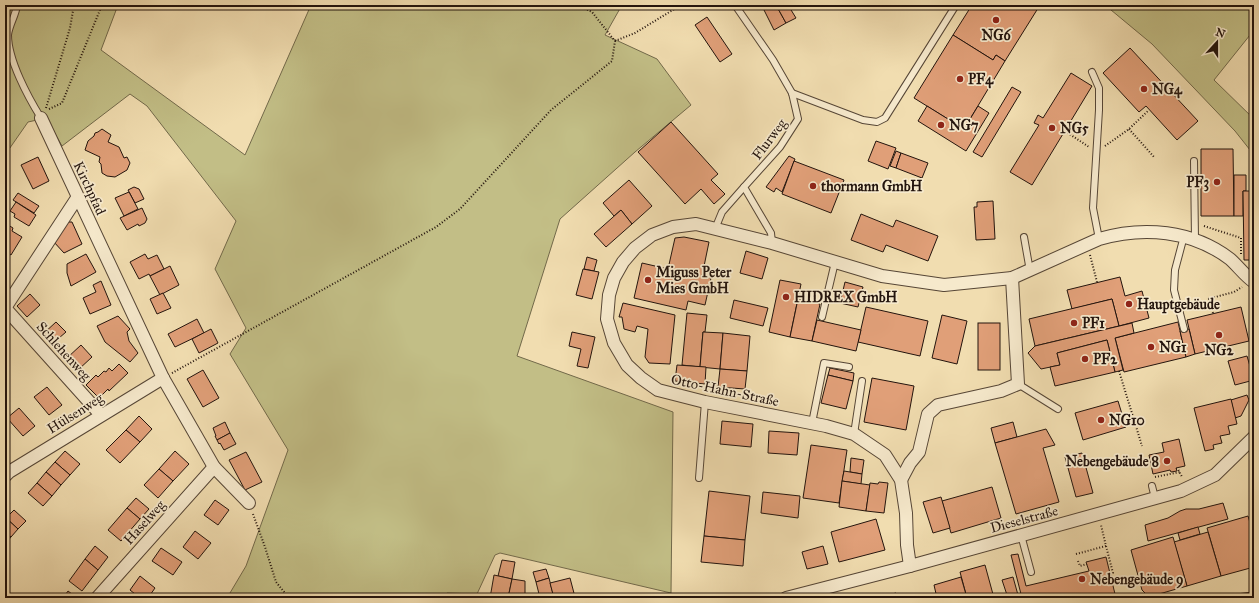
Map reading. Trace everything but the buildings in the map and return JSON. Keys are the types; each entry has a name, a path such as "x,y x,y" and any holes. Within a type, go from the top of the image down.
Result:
{"street":[{"name":"Kirchpfad","path":"43,115 77,198 163,378"},
{"name":"Schlehenweg","path":"77,198 5,308 101,415"},
{"name":"Otto-Hahn-Straße","path":"910,566 907,545 906,513 901,480 885,455 854,434 826,426 705,402 658,390 640,378 627,365 614,343 607,319 609,295 614,278 623,262 635,248 652,236 673,227 696,224 772,243 882,276 944,285 1012,278"},
{"path":"901,480 910,462 919,452 928,414 938,405 1001,391 1018,384 1012,278 1099,239 1135,232 1162,232 1189,238 1220,253 1230,259 1249,279 1254,282"},
{"name":"Hülsenweg","path":"5,476 101,415 163,378"},
{"path":"163,378 214,467 249,503"},
{"name":"Dieselstraße","path":"786,598 910,566 1181,491 1215,475 1254,437"},
{"name":"Haselweg","path":"97,598 214,467"}],"lane":[{"path":"17,5 8,34 10,55 32,103 43,115"},
{"name":"Flurweg","path":"715,229 722,212 780,147 798,119 792,93 735,5"},
{"path":"792,93 863,120 877,122 885,118 956,5"},
{"path":"1092,72 1099,88 1100,110 1093,208 1099,239"},
{"path":"1184,329 1174,290 1174,270 1189,238 1194,161"},
{"path":"744,187 771,234 772,243"},
{"path":"1024,237 1030,271"},
{"path":"822,317 835,262"},
{"path":"812,423 824,362 849,367"},
{"path":"854,434 862,381"},
{"path":"1018,384 1058,409"},
{"path":"699,478 705,402"},
{"path":"1152,486 1155,498"},
{"path":"1021,535 1031,572"}],"path":[{"path":"43,115 70,28 74,5"},
{"path":"43,115 62,102 102,5"},
{"path":"578,5 592,12 616,40"},
{"path":"616,40 635,33 681,5"},
{"path":"163,378 436,228 460,210 551,110 612,61 616,40"},
{"path":"1065,131 1097,153 1149,110"},
{"path":"1129,128 1155,158"},
{"path":"1214,228 1241,238 1242,261"},
{"path":"1087,244 1097,282"},
{"path":"1213,313 1208,299 1234,292 1242,286"},
{"path":"1119,371 1142,446"},
{"path":"1176,470 1178,469 1182,477"},
{"path":"1150,479 1180,472"},
{"path":"249,503 276,582 289,598"},
{"path":"1098,514 1113,573 1110,576"},
{"path":"1076,554 1106,546"},
{"path":"1078,561 1080,566 1087,564"}],"shaded area":[{"path":"5,5 118,5 101,50 245,155 311,5 622,5 605,35 657,59 691,105 635,152 560,219 517,356 673,412 671,593 500,553 495,555 477,594 447,593 446,598 227,598 246,566 288,450 230,354 246,328 215,269 236,221 147,106 130,94 62,146 46,118 28,122 5,155"},
{"path":"1105,5 1254,6 1254,30 1214,80 1254,119 1254,155 1235,131 1152,44"}],"place":[{"name":"NG6","path":"996,20"},
{"name":"PF4","path":"960,79"},
{"name":"NG4","path":"1144,89"},
{"name":"NG7","path":"941,125"},
{"name":"NG5","path":"1052,128"},
{"name":"PF3","path":"1217,182"},
{"name":"thormann GmbH","path":"813,186"},
{"name":"Miguss Peter Mies GmbH","path":"648,280"},
{"name":"HIDREX GmbH","path":"786,297"},
{"name":"Hauptgebäude","path":"1129,304"},
{"name":"PF1","path":"1074,323"},
{"name":"NG2","path":"1219,335"},
{"name":"NG1","path":"1151,347"},
{"name":"PF2","path":"1085,359"},
{"name":"NG10","path":"1101,420"},
{"name":"Nebengebäude 8","path":"1167,461"},
{"name":"Nebengebäude 9","path":"1082,579"}]}
